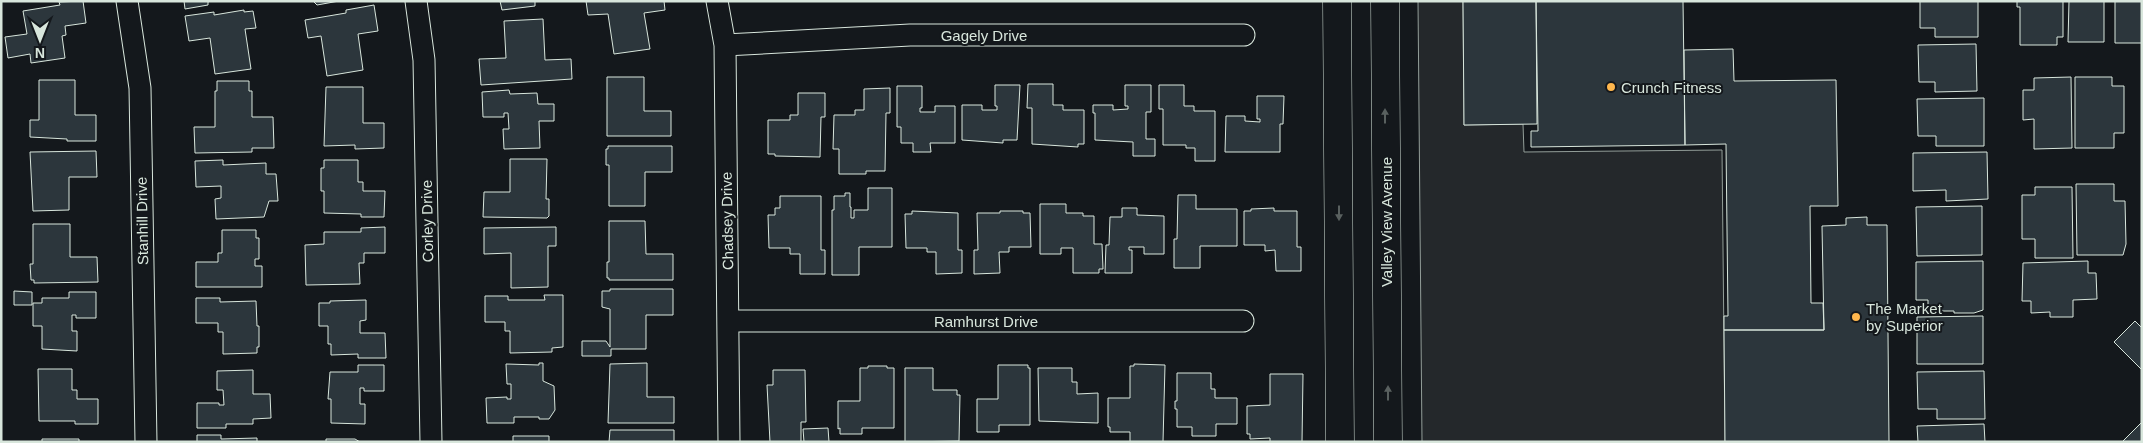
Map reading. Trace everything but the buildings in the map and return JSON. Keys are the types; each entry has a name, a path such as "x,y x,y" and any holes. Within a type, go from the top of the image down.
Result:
{"main road":[{"path":"1337,1 1340,442"},
{"name":"Valley View Avenue","path":"1384,1 1388,442"}],"street":[{"name":"Stanhill Drive","path":"127,1 140,88 146,442"},
{"name":"Corley Drive","path":"416,1 424,60 431,442"},
{"name":"Chadsey Drive","path":"718,1 725,45 729,442"},
{"name":"Gagely Drive","path":"725,45 910,35 1244,34"},
{"name":"Ramhurst Drive","path":"729,320 1243,321"}],"shaded area":[{"path":"1418,1 1463,1 1464,125 1523,124 1524,152 1722,150 1725,442 1422,442"}],"place":[{"name":"Crunch Fitness","path":"1611,87"},
{"name":"The Market by Superior","path":"1856,317"}]}
